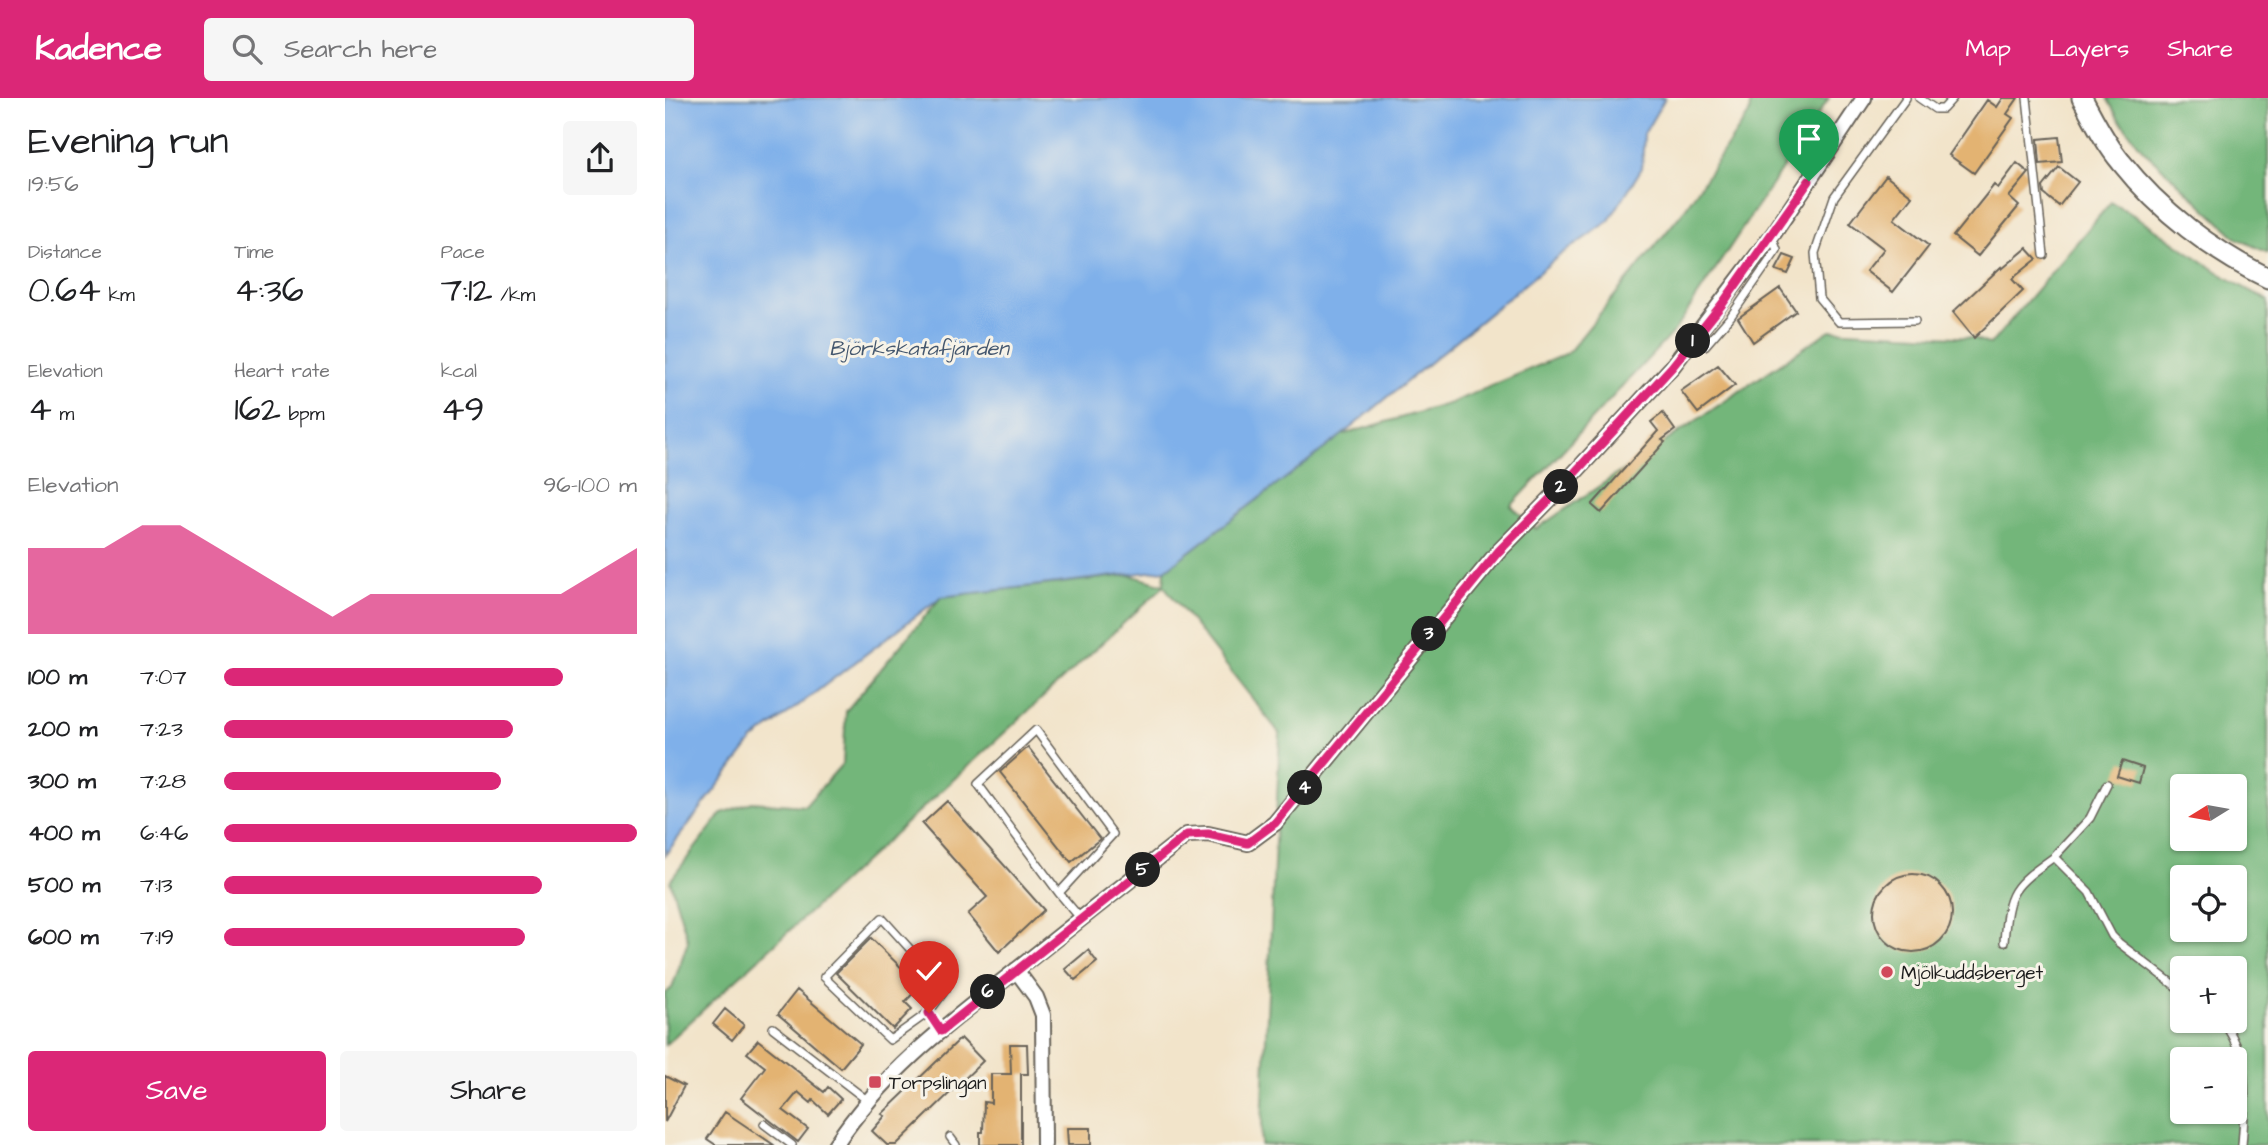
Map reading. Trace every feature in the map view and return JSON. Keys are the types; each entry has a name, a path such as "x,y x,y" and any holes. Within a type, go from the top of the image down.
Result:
{"street":[{"path":"835,1145 852,1120 901,1063 1187,835 1208,834 1248,843 1275,823 1498,552 1672,367 1772,236 1864,98"},
{"path":"2082,98 2100,132 2121,162 2169,212 2210,245 2268,278"},
{"path":"1016,970 1036,997 1043,1015 1044,1145"}],"lane":[{"path":"1906,98 1834,197 1815,253 1819,298 1839,322 1916,321"},
{"path":"1919,98 1935,109 1943,109 1953,98"},
{"path":"2027,98 2045,255"},
{"path":"1705,346 1731,316 1777,250 1772,236"},
{"path":"1059,893 1113,834 1036,730 978,784 1059,893 1081,919"},
{"path":"2004,942 2007,910 2017,886 2054,857 2090,818 2107,784"},
{"path":"2054,857 2089,892 2112,936 2170,982"},
{"path":"882,918 946,989 929,1013 890,1040 824,977 882,918"},
{"path":"929,1013 941,1031"},
{"path":"773,1028 868,1101"},
{"path":"2232,1033 2245,1083 2242,1145"},
{"path":"764,1124 792,1145"},
{"path":"950,1137 956,1145"}],"green space":[{"path":"1751,98 1829,98 1675,330 1511,506 1536,529 1830,330 1974,338 1990,345 2111,202 2227,277 2268,300 2268,1145 1261,1145 1280,734 1164,586 665,1045 665,993 672,988 688,941 670,881 722,813 752,802 805,806 843,763 846,711 941,597 1130,575 1164,585 1165,570 1342,435 1451,403 1568,353 1682,213 1749,114"},
{"path":"2107,98 2268,98 2268,253 2238,239 2143,150 2118,118"}],"water":[{"name":"Björkskatafjärden","path":"665,98 1665,98 1644,134 1642,168 1608,222 1560,255 1342,435 1165,570 941,597 753,740 665,855"}],"building":[{"path":"2003,98 2018,98 2007,114 2013,118 1974,173 1949,155 1987,100 1997,107"},
{"path":"2059,137 2062,162 2040,164 2038,139"},
{"path":"2017,163 2029,173 2009,197 2019,206 1978,256 1953,236 1994,185 1998,188"},
{"path":"2059,167 2078,182 2059,206 2044,194 2043,187"},
{"path":"1886,176 1912,196 1894,219 1929,246 1893,292 1866,271 1884,249 1850,223"},
{"path":"2027,248 2037,259 2012,279 2023,291 1974,338 1953,312 2001,267 2002,269"},
{"path":"1784,255 1795,259 1788,274 1776,270"},
{"path":"1780,288 1796,311 1753,342 1738,318"},
{"path":"1718,365 1735,385 1698,413 1681,391"},
{"path":"1663,413 1675,430 1662,440 1665,442 1601,513 1592,505 1658,431 1651,422"},
{"path":"1028,747 1100,839 1071,862 1000,772"},
{"path":"2122,761 2143,768 2139,783 2117,776"},
{"path":"947,801 1044,910 999,952 968,914 987,897 922,824"},
{"path":"1913,874 1928,877 1941,885 1949,898 1952,913 1949,928 1941,941 1928,949 1913,952 1898,949 1885,941 1877,928 1874,913 1877,898 1885,885 1898,877"},
{"path":"871,938 920,986 905,1002 912,1009 893,1029 836,973"},
{"path":"1088,950 1097,962 1075,980 1065,969"},
{"path":"797,990 861,1044 841,1068 778,1014"},
{"path":"725,1009 744,1025 732,1040 713,1024"},
{"path":"961,1038 983,1061 896,1145 887,1145 872,1131 885,1116 882,1114"},
{"path":"758,1040 824,1092 828,1087 841,1099 828,1114 813,1100 811,1103 798,1092 783,1110 808,1129 798,1142 741,1098 765,1067 747,1053"},
{"path":"1010,1044 1027,1044 1028,1074 1021,1074 1021,1145 980,1145 984,1102 991,1103 991,1074 1011,1074"},
{"path":"665,1076 684,1086 665,1122"},
{"path":"725,1112 774,1145 716,1145 707,1139"},
{"path":"1067,1128 1091,1128 1091,1145 1068,1145"}],"place":[{"name":"Mjölkuddsberget","path":"1887,972"},
{"name":"Torpslingan","path":"875,1082"}],"route":[{"path":"929,1013 941,1031 979,998 1187,835 1208,834 1248,843 1275,823 1498,552 1672,367 1723,303 1809,181"}]}
